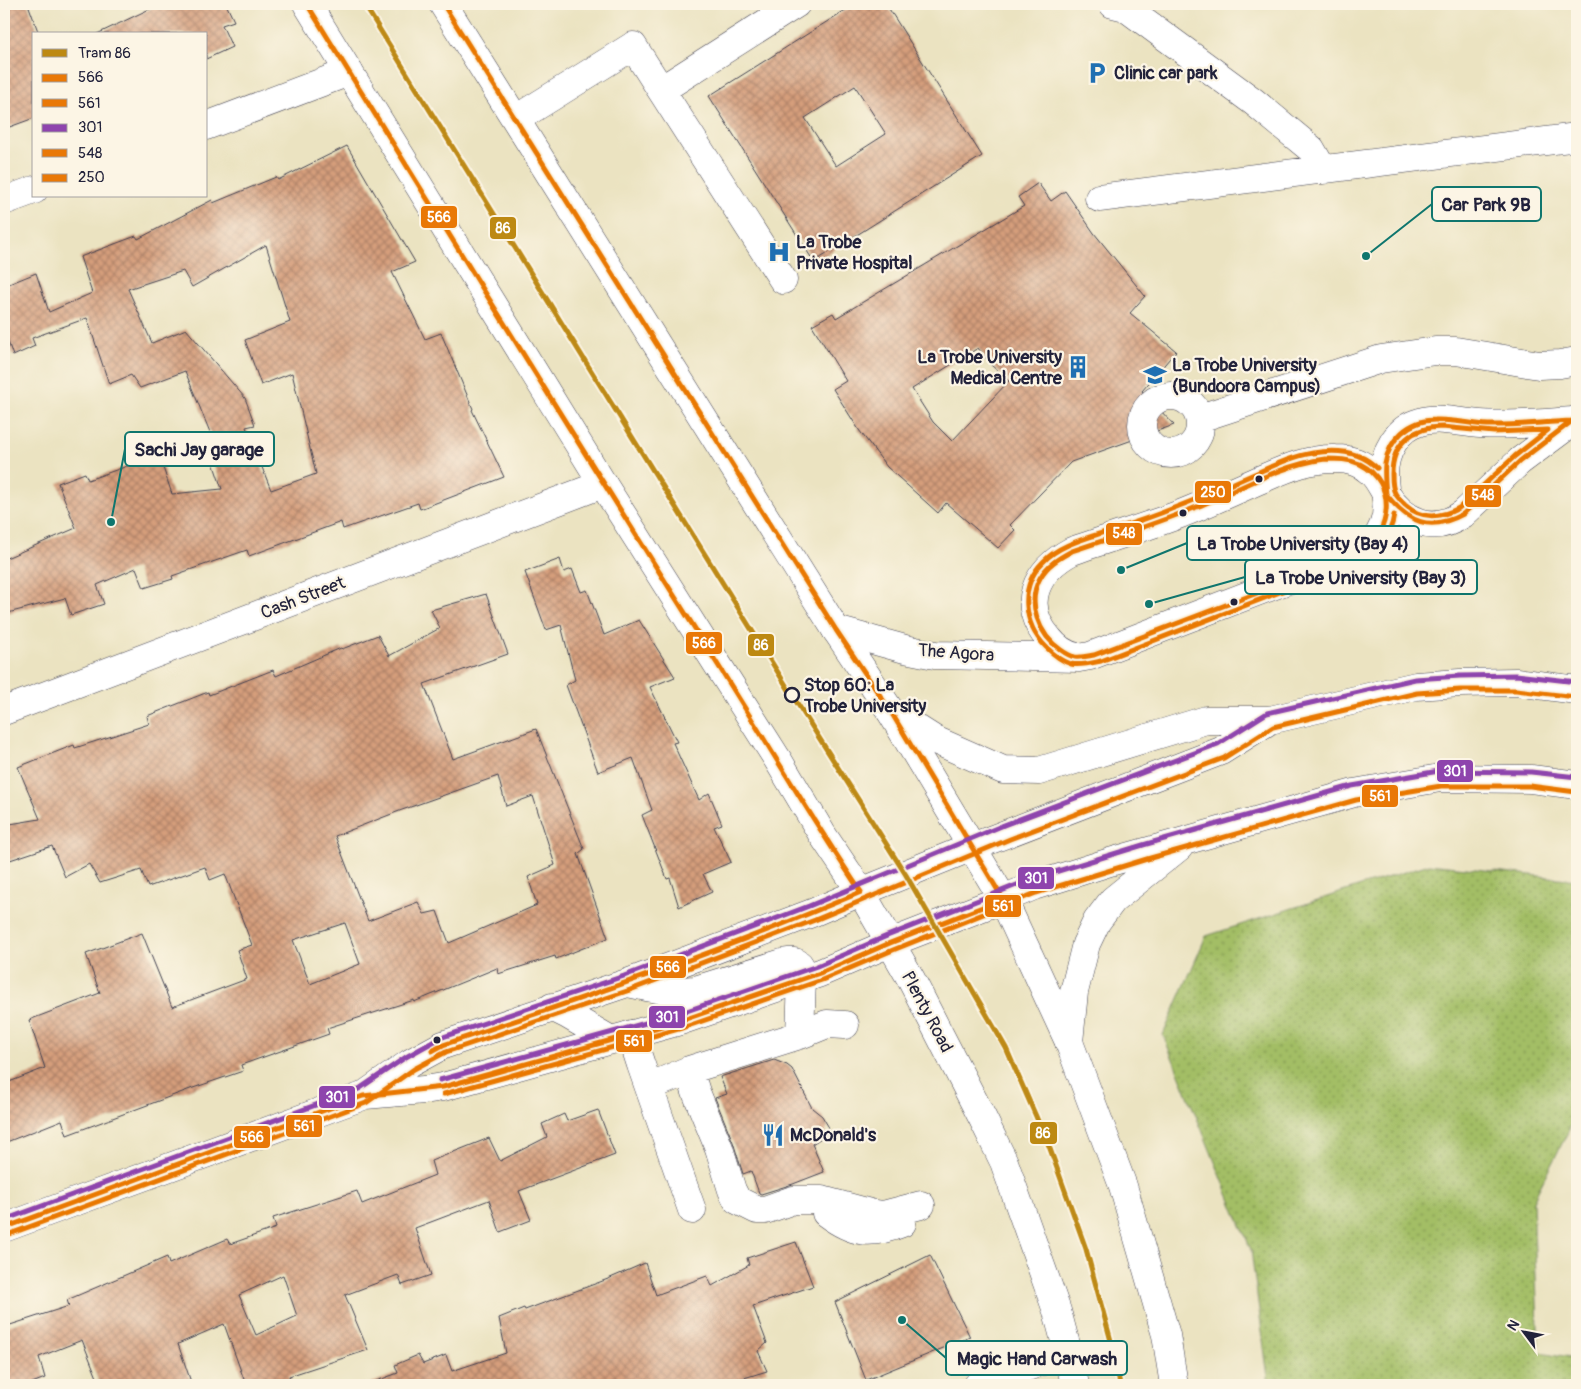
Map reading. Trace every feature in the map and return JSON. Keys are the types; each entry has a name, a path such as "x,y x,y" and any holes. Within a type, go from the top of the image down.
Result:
{"main road":[{"name":"Plenty Road","path":"307,4 603,484 778,760 822,834 861,892 911,979 999,1150 1057,1312 1075,1385"},
{"path":"443,4 836,630 891,712 1003,899 1069,1042 1122,1186 1166,1335 1174,1385"},
{"path":"661,90 796,4"},
{"path":"1113,4 1125,7 1254,102 1311,148 1323,170"},
{"path":"516,119 633,46 783,280"},
{"path":"208,125 349,72"},
{"path":"1099,198 1577,137"},
{"path":"4,201 32,191"},
{"path":"1200,418 1381,359 1417,353 1456,351 1539,365 1577,361"},
{"name":"The Agora","path":"836,630 905,649 935,655 1079,658 1090,656 1358,555 1372,543 1383,526 1386,516 1384,469 1394,440 1408,426 1434,420 1495,424 1574,420"},
{"path":"1079,658 1068,655 1052,642 1040,628 1034,610 1034,594 1040,579 1049,566 1064,555 1182,513 1290,467 1315,460 1340,459 1359,464 1375,476 1386,494 1401,512 1414,521 1434,524 1452,520 1463,514 1520,461 1574,420"},
{"name":"Cash Street","path":"4,712 603,484"},
{"path":"891,712 934,740 1003,770 1039,771 1206,720 1270,720 1416,686 1516,682 1577,690"},
{"path":"363,1096 410,1063 443,1045 627,983 812,913 972,847 1221,750 1270,720"},
{"path":"4,1228 363,1096 443,1087 680,1021 802,980 1034,886 1145,852 1354,793 1440,778 1532,779 1577,785"},
{"path":"1069,1042 1074,992 1086,944 1097,921 1114,900 1188,840"},
{"path":"627,983 673,992 684,992 779,964 798,963 801,967 802,980 800,1035"},
{"path":"552,1007 621,1037 649,1086 692,1210"},
{"path":"649,1086 689,1070 800,1035 828,1024 845,1025"},
{"path":"689,1070 737,1200 757,1210 765,1210 793,1200 811,1201 841,1224 865,1232 886,1229 901,1223 925,1202"},
{"path":"978,1385 1068,1352"}],"green space":[{"path":"1429,864 1577,880 1577,1114 1533,1201 1539,1352 1577,1358 1577,1385 1269,1385 1251,1250 1163,1035 1206,936"}],"building":[{"path":"4,4 28,4 38,32 32,32 32,119 4,129"},
{"path":"160,4 226,4 234,21 222,25 232,47 208,58 208,32 101,32"},
{"name":"La Trobe Private Hospital","path":"855,4 886,4 982,156 814,262 709,96","holes":["855,86 886,134 836,166 805,118"]},
{"path":"347,146 415,262 392,272 425,339 441,333 472,410 504,477 420,509 418,503 343,529 341,522 249,556 247,550 172,576 173,579 144,588 136,568 97,585 104,604 71,615 65,598 4,614 4,559 76,528 58,483 85,473 88,480 130,465 129,461 157,450 172,494 222,489 206,442 214,442 185,371 140,388 131,375 109,384 87,318 32,338 35,346 13,356 4,330 4,286 36,273 49,312 92,293 80,257 136,236 138,239 212,200 213,203 276,177 278,180","holes":["266,245 290,322 245,340 261,385 292,373 316,474 271,490 246,427 255,425 245,398 186,329 152,343 128,289 183,271 192,287"]},
{"name":"La Trobe University Medical Centre","path":"1038,183 1051,201 1065,191 1094,233 1145,296 1130,313 1176,351 1142,391 1174,425 1071,462 1010,525 1015,530 998,548 946,503 938,513 887,467 859,430 833,389 846,381 812,325 833,313 836,318 1024,206 1018,197","holes":["978,348 991,365 1009,381 952,441 933,422 912,389"]},
{"path":"560,559 564,572 572,569 581,592 587,590 604,635 639,620 675,677 650,687 677,742 673,743 699,800 709,793 722,824 714,827 731,862 703,874 712,892 679,907 670,878 667,879 642,815 652,810 633,758 598,772 566,685 575,680 561,625 546,630 525,572"},
{"path":"486,594 508,654 424,684 453,759 536,729 584,849 578,854 608,938 556,959 555,956 498,974 497,968 414,1002 414,1000 327,1028 329,1034 241,1065 243,1071 67,1135 62,1120 4,1143 4,1084 45,1068 29,1020 100,993 86,954 142,933 172,1007 247,979 237,950 252,945 225,874 210,880 205,867 148,887 141,870 100,883 89,864 65,877 52,846 4,862 4,825 40,819 18,767 74,745 75,748 149,724 147,716 208,692 209,695 273,670 276,676 341,648 378,635 389,656 440,628 431,610","holes":["498,776 506,806 533,796 555,865 528,877 537,905 449,943 437,911 424,914 418,902 368,921 335,836","345,923 360,964 310,984 293,940"]},
{"name":"McDonald's","path":"774,1060 792,1069 812,1108 822,1116 828,1126 824,1136 812,1144 824,1172 761,1194 751,1171 743,1174 733,1142 715,1098 727,1094 720,1077"},
{"path":"598,1110 615,1155 519,1191 531,1220 500,1232 489,1200 415,1228 431,1275 402,1285 398,1275 345,1295 368,1350 289,1376 293,1385 246,1385 224,1324 178,1344 192,1385 100,1385 82,1340 39,1357 45,1378 27,1385 4,1385 4,1327 69,1306 67,1300 167,1257 169,1264 227,1239 230,1244 276,1228 273,1218 357,1191 362,1204 435,1175 431,1161 489,1138 500,1161 547,1137 542,1124 564,1114 567,1121","holes":["283,1275 297,1316 256,1335 239,1295"]},
{"path":"796,1242 813,1286 753,1306 767,1343 758,1351 767,1371 744,1378 748,1385 372,1385 371,1383 398,1373 395,1365 418,1355 423,1364 446,1355 452,1371 506,1353 499,1318 608,1279 645,1263 656,1295 707,1276 712,1286 749,1265 747,1258"},
{"path":"930,1255 970,1337 866,1380 835,1302"}],"tram line":[{"name":"86","path":"364,4 792,695 906,875 1006,1048 1049,1146 1086,1249 1114,1352 1120,1385"}],"transit line":[{"name":"566","path":"307,4 806,808 861,892 706,954 443,1045 432,1051"},
{"name":"566","path":"4,1228 363,1096 443,1087 680,1021 820,973 890,943 1003,899 891,712 836,630 443,4"},
{"name":"548","path":"1386,494 1385,464 1387,455 1396,439 1409,427 1417,423 1442,420 1498,425 1572,421"},
{"name":"548","path":"1386,494 1403,512 1420,522 1440,523 1451,519 1463,514 1520,461 1572,421"},
{"name":"250","path":"1442,427 1494,432 1548,430 1515,456 1459,508 1445,514 1431,516 1411,510 1399,499 1392,484 1393,463 1400,446 1406,439 1422,430 1442,427"},
{"name":"250","path":"1377,468 1363,458 1347,453 1330,451 1306,454 1279,463 1162,513 1066,546 1043,562 1030,582 1027,593 1027,605 1032,627 1046,647 1064,661 1079,665 1101,661 1361,562 1383,542 1390,529 1394,515"},
{"name":"548","path":"1325,459 1356,462 1372,472 1381,483 1385,495 1384,521 1379,534 1371,545 1360,554 1094,655 1073,657 1053,644 1046,636 1037,618 1034,598 1040,578 1046,569 1062,556 1179,514 1258,479 1291,467 1325,459"},
{"name":"301","path":"4,1220 359,1089 406,1057 440,1038 624,976 809,906 1004,825 1218,744 1267,713 1415,679 1516,675 1577,682"},
{"name":"561","path":"7,1235 366,1103 414,1069 446,1052 630,990 815,920 1010,839 1224,758 1273,727 1417,693 1460,690 1516,690 1576,697"},
{"name":"301","path":"440,1080 678,1014 817,966 887,936 1032,879 1143,845 1352,786 1439,771 1531,772 1577,777"},
{"name":"561","path":"444,1094 682,1028 822,980 1036,893 1147,859 1356,800 1441,786 1530,786 1576,792"}],"place":[{"name":"Clinic car park","path":"1097,73"},
{"name":"La Trobe Private Hospital","path":"779,252"},
{"name":"Car Park 9B","path":"1366,256"},
{"name":"La Trobe University Medical Centre","path":"1078,367"},
{"name":"La Trobe University (Bundoora Campus)","path":"1155,375"},
{"name":"Sachi Jay garage","path":"111,522"},
{"name":"La Trobe University (Bay 4)","path":"1121,570"},
{"name":"La Trobe University (Bay 3)","path":"1149,604"},
{"name":"Stop 60: La Trobe University","path":"792,695"},
{"name":"McDonald's","path":"773,1135"},
{"name":"Magic Hand Carwash","path":"902,1320"}]}
